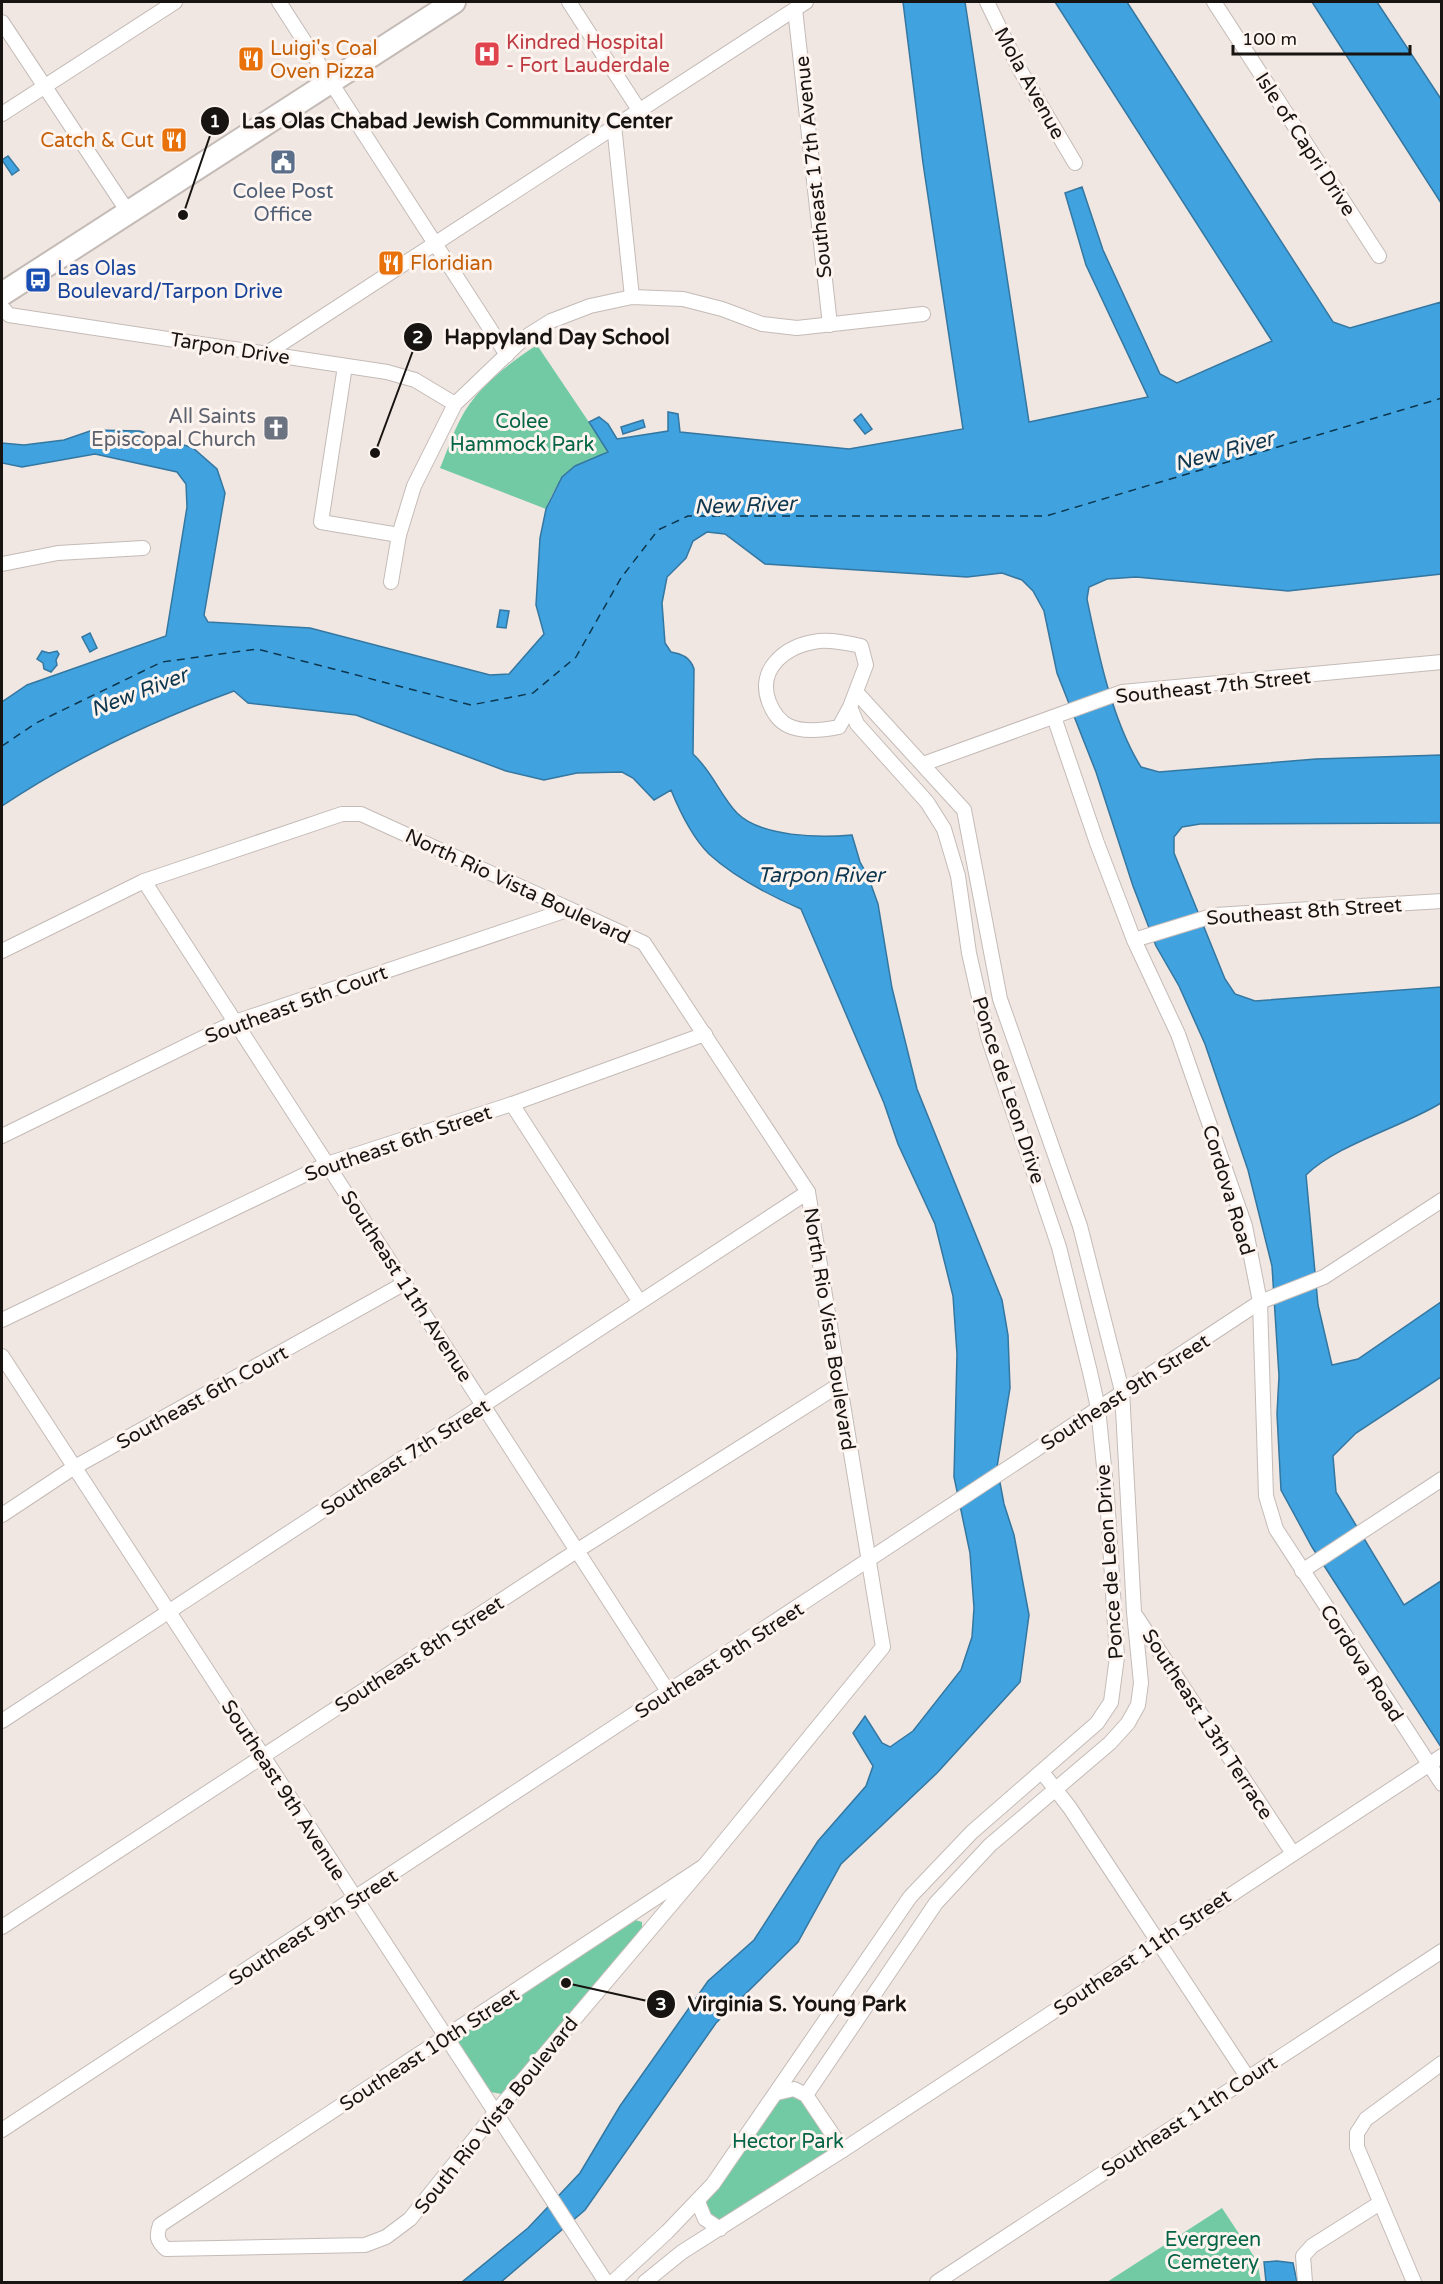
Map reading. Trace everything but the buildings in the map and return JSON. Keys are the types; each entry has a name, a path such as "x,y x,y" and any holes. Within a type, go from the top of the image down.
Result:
{"main road":[{"path":"2,294 454,2"}],"street":[{"path":"2,114 175,2"},
{"path":"279,2 507,355"},
{"path":"569,2 639,110"},
{"name":"Mola Avenue","path":"987,2 1020,70 1075,163"},
{"name":"Isle of Capri Drive","path":"1214,2 1379,256"},
{"path":"267,353 801,5"},
{"name":"Southeast 17th Avenue","path":"801,5 830,325"},
{"path":"2,22 128,212"},
{"path":"614,125 632,297"},
{"path":"391,582 399,535 414,486 455,404 524,338 551,321 590,306 632,297 683,299 722,309 762,324 797,328 923,314"},
{"name":"Tarpon Drive","path":"2,307 9,315 387,372 415,380 455,404"},
{"path":"345,366 321,522 399,535"},
{"path":"2,564 58,553 143,548"},
{"path":"818,641 841,641 861,646 866,665 850,707 839,727 819,731 789,727 774,716 764,689 769,668 786,652 818,641"},
{"name":"Southeast 7th Street","path":"923,764 1122,692 1442,662"},
{"name":"Ponce de Leon Drive","path":"806,2095 936,1903 990,1845 1110,1743 1128,1723 1138,1705 1141,1683 1134,1612 1122,1391 1080,1226 1000,999 964,810 857,693"},
{"name":"Ponce de Leon Drive","path":"612,2283 698,2202 777,2092 910,1897 972,1832 1097,1723 1111,1702 1117,1657 1116,1607 1098,1408 1059,1247 988,1037 969,953 958,876 944,829 927,802 857,724 850,707"},
{"name":"Cordova Road","path":"1060,715 1097,843 1134,940 1178,1034 1245,1226 1260,1302 1266,1496 1276,1529 1442,1784"},
{"name":"North Rio Vista Boulevard","path":"2,951 144,881 342,814 361,814 567,910 644,943 808,1192 868,1562"},
{"name":"Southeast 11th Avenue","path":"144,881 485,1404 669,1693"},
{"name":"Southeast 8th Street","path":"1134,940 1202,917 1442,901"},
{"name":"Southeast 5th Court","path":"2,1136 235,1022 567,910"},
{"name":"Southeast 6th Street","path":"2,1320 327,1164 512,1104 705,1034"},
{"path":"512,1104 639,1301"},
{"name":"Southeast 7th Street","path":"2,1721 808,1192"},
{"name":"Southeast 9th Street","path":"2,2130 868,1562 1122,1391 1260,1302 1324,1277 1442,1200"},
{"name":"Southeast 6th Court","path":"2,1515 73,1468 405,1284"},
{"name":"Southeast 9th Avenue","path":"2,1356 606,2283"},
{"name":"Southeast 8th Street","path":"2,1927 578,1550 839,1384"},
{"path":"1302,1571 1442,1479"},
{"name":"South Rio Vista Boulevard","path":"157,2234 159,2243 166,2249 365,2245 386,2237 410,2219 495,2113 704,1866 883,1647 868,1562"},
{"name":"Southeast 13th Terrace","path":"1116,1607 1134,1612 1292,1852"},
{"name":"Southeast 11th Street","path":"645,2283 682,2252 843,2150 1292,1852 1441,1756"},
{"path":"1042,1772 1070,1808 1248,2078"},
{"name":"Southeast 10th Street","path":"157,2234 160,2225 704,1866"},
{"path":"634,1913 643,1921 648,1932"},
{"name":"Southeast 11th Court","path":"937,2283 1442,1951"},
{"path":"1414,2283 1357,2147 1357,2133 1366,2119 1442,2063"},
{"path":"793,2068 802,2078 816,2080"},
{"path":"777,2092 794,2089 806,2095 843,2150"},
{"path":"698,2202 705,2219 720,2229"},
{"path":"1305,2283 1303,2256 1312,2246 1380,2203"}],"green space":[{"name":"Colee Hammock Park","path":"537,345 609,452 577,466 563,478 546,509 440,468 457,426 475,397 504,369"},
{"path":"632,1919 642,1922 642,1932 502,2094 490,2092 457,2044 460,2035"},
{"name":"Hector Park","path":"793,2094 806,2105 824,2131 828,2148 825,2156 721,2222 710,2218 706,2204 709,2198 779,2097"},
{"name":"Evergreen Cemetery","path":"1222,2208 1257,2261 1261,2282 1107,2282"}],"water":[{"path":"903,2 965,2 1029,422 1148,397 1086,265 1065,193 1082,187 1103,250 1160,374 1177,383 1272,341 1055,2 1127,2 1333,322 1350,328 1441,302 1441,574 1288,591 1136,577 1107,579 1089,587 1087,599 1114,708 1141,767 1159,772 1316,759 1441,755 1441,823 1200,824 1182,827 1174,837 1174,853 1225,979 1235,994 1255,1001 1441,987 1441,1103 1334,1154 1306,1175 1318,1305 1332,1365 1358,1359 1441,1302 1441,1377 1356,1433 1333,1456 1336,1492 1404,1605 1441,1581 1441,1747 1312,1547 1281,1490 1277,1414 1279,1376 1272,1266 1248,1170 1205,1044 1179,986 1156,946 1133,886 1096,772 1057,673 1044,611 1033,591 1022,580 1002,573 967,577 765,564 725,534 707,532 693,541 686,558 667,577 662,603 665,643 671,652 688,659 694,669 693,754 706,768 731,806 747,821 760,827 791,834 852,835 860,862 868,876 878,904 892,988 917,1089 1002,1300 1008,1335 1010,1388 997,1467 1004,1504 1014,1535 1029,1615 1020,1682 937,1773 841,1864 798,1942 716,2023 585,2210 501,2282 462,2282 528,2228 580,2173 620,2106 708,1981 754,1940 818,1841 866,1786 873,1766 853,1733 865,1716 882,1743 890,1747 913,1731 961,1670 972,1637 974,1608 970,1553 954,1477 957,1354 953,1296 935,1224 898,1144 884,1103 801,909 753,885 709,854 687,824 671,790 654,800 633,778 622,772 577,773 544,780 506,771 356,715 248,703 234,691 173,715 85,756 2,806 2,702 27,685 166,636 187,507 186,484 177,472 95,454 22,467 2,463 2,443 24,445 64,440 93,430 140,431 193,448 217,469 225,493 204,615 208,622 310,628 490,675 509,674 544,634 536,605 540,538 546,509 562,477 575,466 608,452 589,422 599,417 608,424 617,439 668,431 668,412 678,414 680,432 849,449 963,429 923,163"},
{"path":"1312,2 1377,2 1441,99 1441,203"},
{"path":"8,156 19,170 12,175 2,160"},
{"path":"861,414 872,429 865,434 854,420"},
{"path":"643,420 645,427 623,434 621,427"},
{"path":"500,610 509,611 506,628 497,627"},
{"path":"90,633 97,648 90,652 82,637"},
{"path":"42,651 49,653 57,651 59,654 56,660 57,665 51,672 44,669 43,663 37,659"},
{"path":"1264,2262 1293,2263 1297,2282 1266,2282"}],"ferry route":[{"path":"2,746 36,723 162,662 257,649 471,705 533,693 576,657 621,578 658,530 688,516 1046,516 1442,398"}],"place":[{"name":"Kindred Hospital - Fort Lauderdale","path":"487,54"},
{"name":"Luigi's Coal Oven Pizza","path":"251,59"},
{"name":"Catch & Cut","path":"174,140"},
{"name":"Colee Post Office","path":"283,162"},
{"name":"Las Olas Chabad Jewish Community Center","path":"183,215"},
{"name":"Floridian","path":"391,263"},
{"name":"Las Olas Boulevard/Tarpon Drive","path":"38,280"},
{"name":"All Saints Episcopal Church","path":"276,428"},
{"name":"Happyland Day School","path":"375,453"},
{"name":"Virginia S. Young Park","path":"566,1983"}],"water label":[{"name":"New River","path":"1224,451"},
{"name":"New River","path":"745,505"},
{"name":"New River","path":"139,692"},
{"name":"Tarpon River","path":"821,875"}]}
